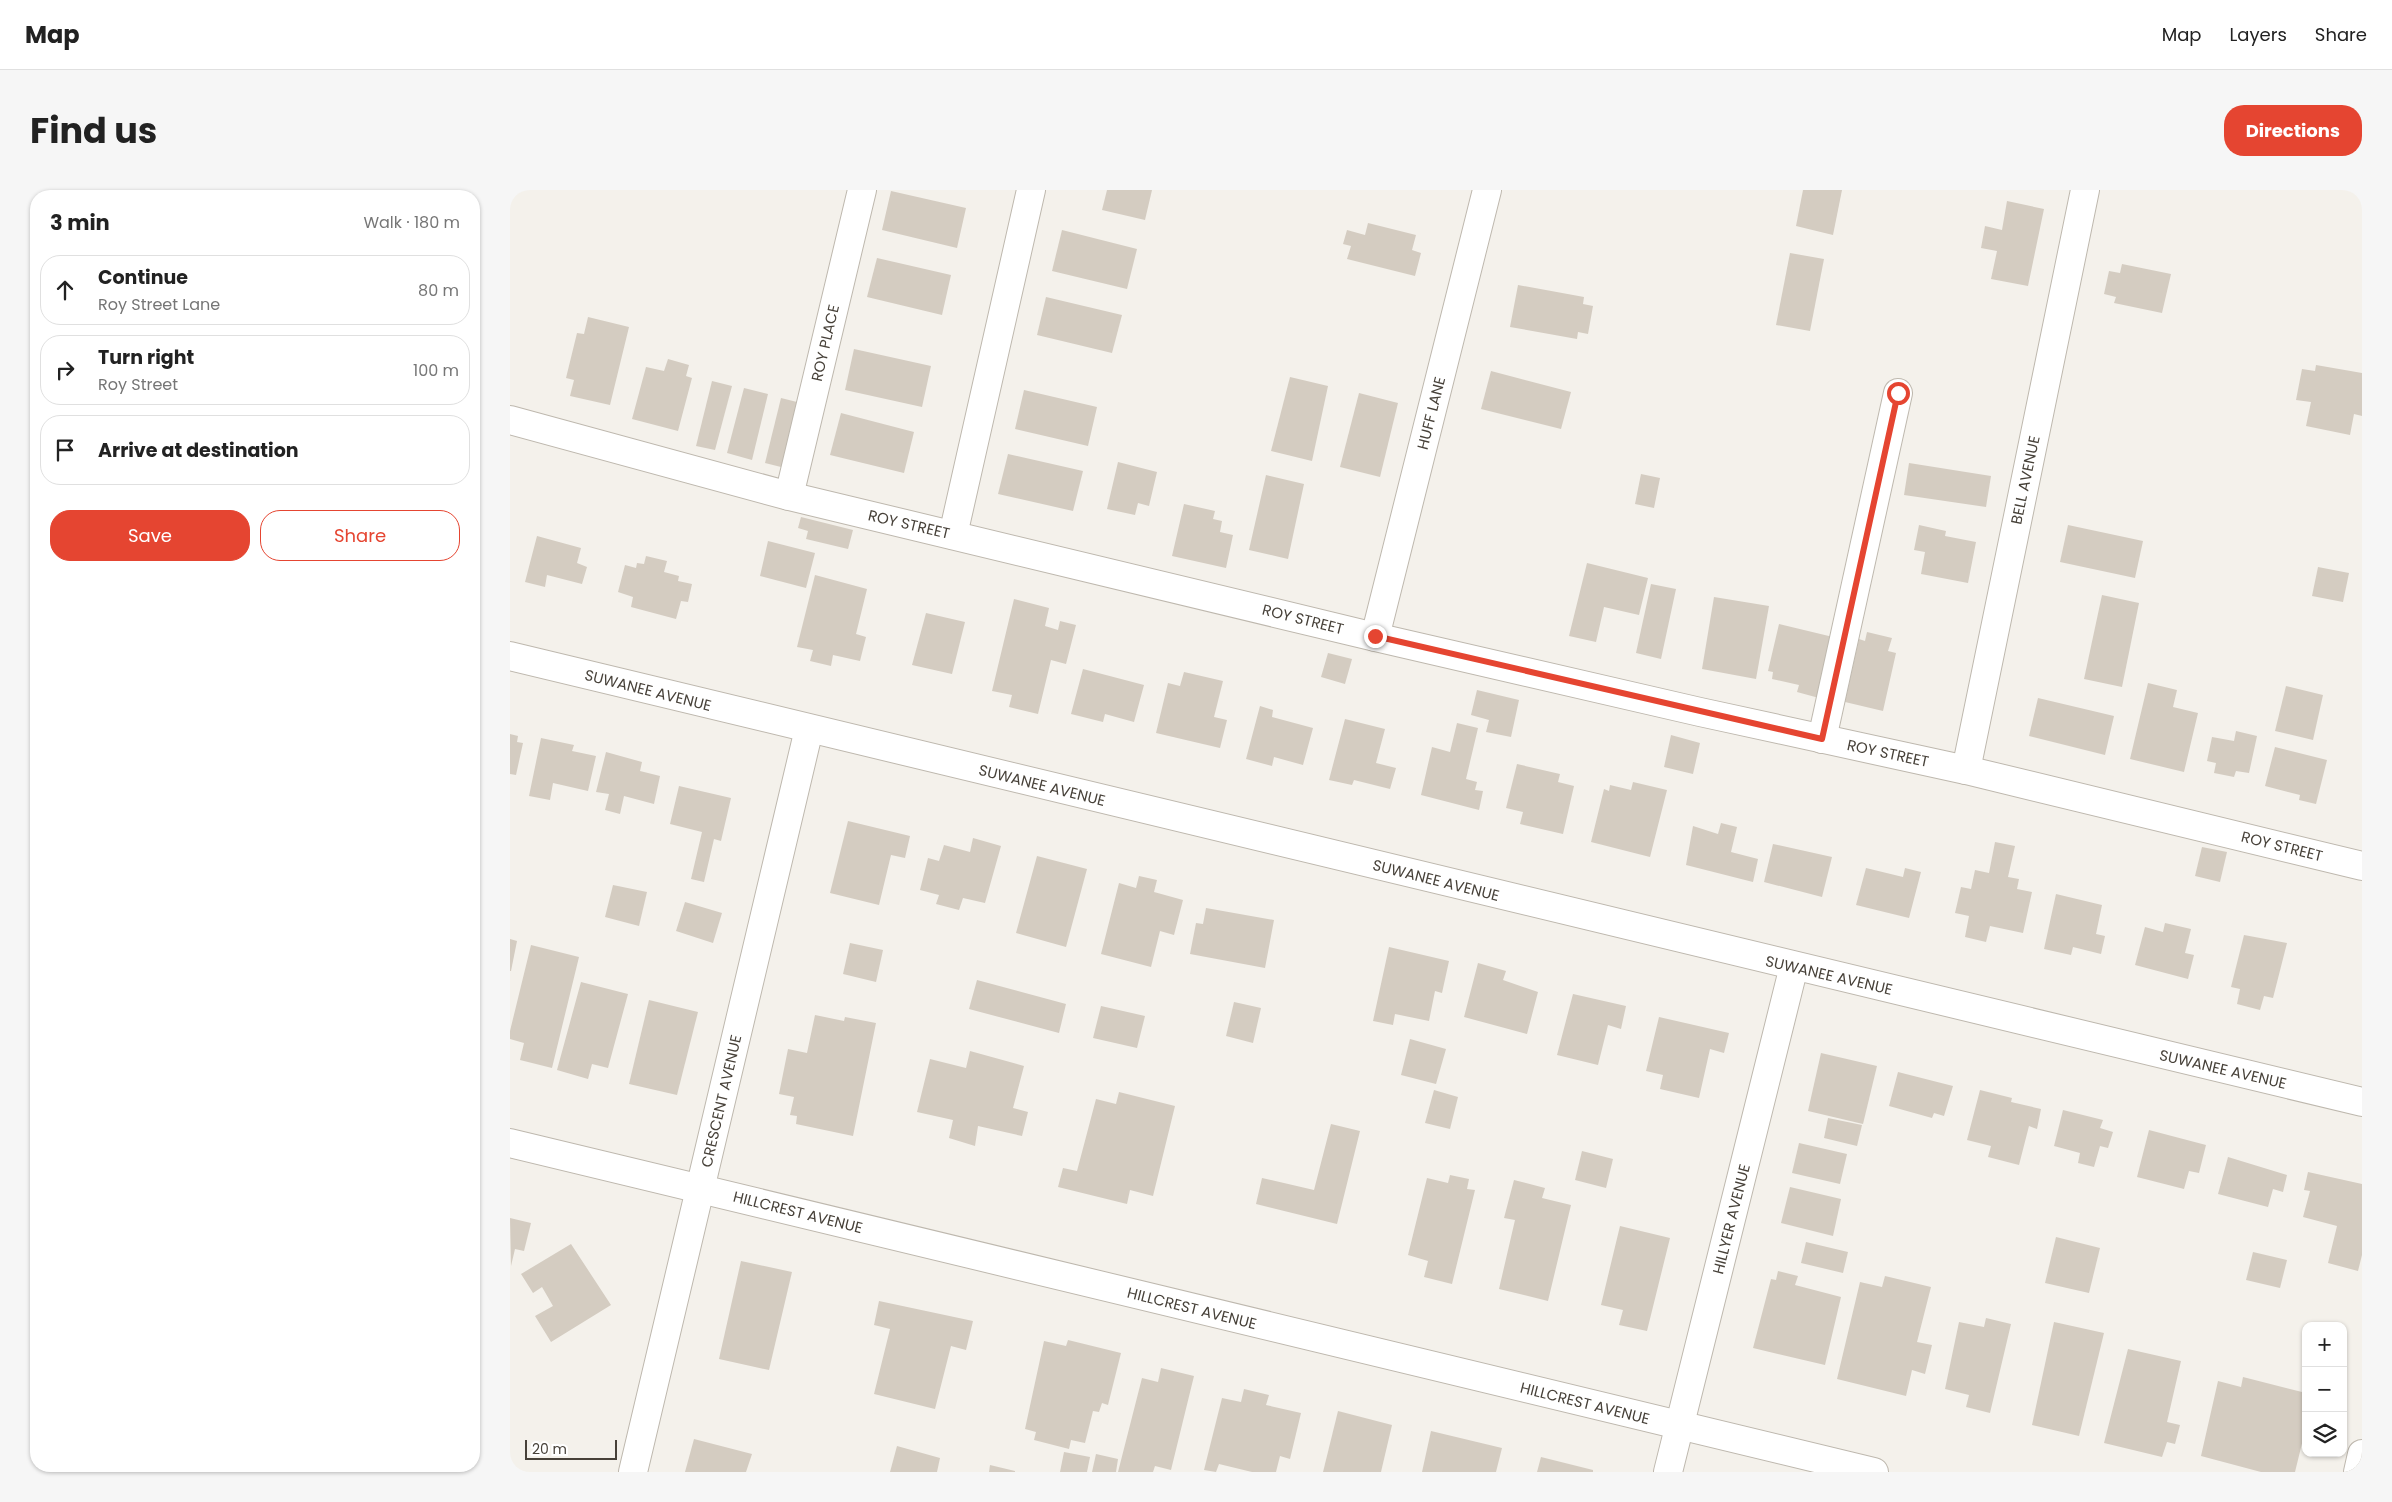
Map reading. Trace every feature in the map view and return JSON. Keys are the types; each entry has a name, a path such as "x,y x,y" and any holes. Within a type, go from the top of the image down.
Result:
{"street":[{"name":"ROY PLACE","path":"788,496 862,190"},
{"path":"953,535 1031,190"},
{"name":"HUFF LANE","path":"1375,636 1487,190"},
{"name":"BELL AVENUE","path":"1966,770 2084,190"},
{"path":"1822,739 1898,393"},
{"name":"ROY STREET","path":"510,420 788,496 1375,636 1822,739 1966,770 2362,866"},
{"name":"SUWANEE AVENUE","path":"510,656 2362,1102"},
{"name":"CRESCENT AVENUE","path":"633,1472 809,729"},
{"name":"HILLYER AVENUE","path":"1668,1472 1794,966"},
{"name":"HILLCREST AVENUE","path":"510,1143 1874,1472"},
{"path":"2358,1472 2362,1454"}],"building":[{"path":"1107,190 1152,190 1145,220 1102,210"},
{"path":"1803,190 1842,190 1833,235 1796,226"},
{"path":"891,191 966,208 957,248 882,230"},
{"path":"2007,201 2044,209 2028,286 1991,279 1997,251 1981,248 1985,226 2002,230"},
{"path":"1368,223 1416,235 1412,250 1421,253 1415,276 1347,259 1351,246 1343,244 1347,230 1365,235"},
{"path":"1062,230 1137,249 1127,289 1052,271"},
{"path":"1790,253 1824,259 1810,331 1776,325"},
{"path":"877,258 951,275 942,315 867,297"},
{"path":"2122,264 2171,274 2162,313 2114,303 2116,297 2104,294 2109,271 2120,273"},
{"path":"1518,285 1584,297 1583,304 1593,306 1588,334 1578,332 1577,339 1510,327"},
{"path":"1046,297 1122,315 1112,353 1037,335"},
{"path":"588,317 629,327 610,405 570,396 574,380 566,378 577,333 584,334"},
{"path":"854,349 931,366 922,407 845,390"},
{"path":"668,359 689,365 686,376 692,378 678,431 632,419 646,367 664,371"},
{"path":"2316,365 2362,373 2362,416 2354,414 2350,435 2306,426 2311,402 2296,400 2302,369 2315,371"},
{"path":"1491,371 1571,392 1561,429 1481,409"},
{"path":"1290,377 1328,386 1312,461 1271,451"},
{"path":"712,381 732,386 715,450 696,446"},
{"path":"744,388 768,394 752,460 727,453"},
{"path":"1024,390 1097,407 1088,446 1015,429"},
{"path":"1359,393 1398,403 1380,477 1340,467"},
{"path":"781,398 801,403 785,468 765,463"},
{"path":"841,413 914,432 904,473 830,455"},
{"path":"1008,454 1083,471 1073,511 998,494"},
{"path":"1118,462 1157,472 1149,506 1138,503 1135,515 1107,509"},
{"path":"1909,463 1991,476 1986,507 1904,495"},
{"path":"1641,474 1660,478 1654,508 1635,504"},
{"path":"1266,475 1304,484 1288,559 1249,550"},
{"path":"1184,504 1215,511 1213,519 1222,521 1220,532 1233,535 1226,568 1172,556"},
{"path":"801,517 853,530 848,549 806,539 808,531 798,528"},
{"path":"1919,525 1946,531 1945,536 1976,542 1968,583 1921,574 1925,552 1914,550"},
{"path":"2068,525 2143,541 2135,578 2060,562"},
{"path":"537,536 581,548 577,563 587,567 582,584 547,575 545,587 525,582"},
{"path":"768,541 815,553 806,588 760,576"},
{"path":"646,556 667,561 664,572 679,576 678,581 692,584 688,602 681,601 676,619 631,607 633,597 618,592 625,565 636,568 637,563 644,564"},
{"path":"1587,563 1648,578 1639,615 1604,607 1596,642 1569,636"},
{"path":"2318,567 2349,573 2343,602 2312,596"},
{"path":"815,575 867,589 856,634 866,637 860,661 833,655 831,666 810,661 813,650 797,647"},
{"path":"1651,584 1676,589 1661,659 1636,653"},
{"path":"2102,595 2139,603 2122,687 2084,679"},
{"path":"1714,597 1769,606 1756,679 1702,669"},
{"path":"1014,599 1049,608 1045,626 1058,630 1060,621 1076,625 1066,664 1051,660 1038,714 1009,707 1012,695 992,691"},
{"path":"926,613 965,622 952,674 912,665"},
{"path":"1779,624 1833,637 1819,698 1797,692 1799,685 1772,679 1773,672 1768,671"},
{"path":"1867,632 1892,638 1888,651 1896,653 1883,711 1845,702 1859,639 1865,641"},
{"path":"1328,653 1352,659 1345,684 1321,677"},
{"path":"1083,669 1144,685 1134,722 1105,714 1103,722 1071,714"},
{"path":"1184,672 1223,681 1214,717 1227,720 1220,748 1156,733 1168,683 1180,686"},
{"path":"2148,683 2177,690 2173,707 2198,713 2184,772 2130,759"},
{"path":"2286,686 2323,695 2313,740 2275,731"},
{"path":"1477,690 1519,700 1511,737 1486,732 1489,720 1471,715"},
{"path":"2038,698 2114,716 2105,755 2029,736"},
{"path":"1260,706 1273,710 1272,717 1313,728 1303,765 1274,757 1272,766 1246,759"},
{"path":"1345,719 1385,729 1376,763 1396,768 1390,789 1354,780 1352,785 1329,780"},
{"path":"1457,723 1478,728 1466,779 1477,782 1475,790 1483,791 1479,810 1421,795 1432,747 1450,752"},
{"path":"2236,731 2257,736 2249,773 2236,771 2234,777 2214,773 2216,763 2207,761 2212,737 2234,741"},
{"path":"510,734 518,736 517,742 523,743 516,775 510,774"},
{"path":"1671,735 1700,743 1693,774 1664,767"},
{"path":"541,738 574,745 572,751 596,756 588,791 553,783 550,800 529,796"},
{"path":"2275,747 2327,760 2316,804 2299,800 2300,795 2265,786"},
{"path":"606,752 642,762 640,771 660,776 654,804 624,796 620,814 605,810 609,794 596,792"},
{"path":"1517,764 1560,774 1558,782 1574,786 1563,834 1520,824 1523,812 1506,808"},
{"path":"1633,782 1667,790 1650,857 1591,842 1604,789 1609,791 1610,785 1631,790"},
{"path":"679,786 731,798 721,841 714,839 704,882 691,879 702,832 670,824"},
{"path":"848,821 910,836 905,858 891,855 879,905 830,893"},
{"path":"1721,823 1737,827 1731,852 1758,859 1753,882 1686,865 1693,826 1718,834"},
{"path":"973,838 1001,846 985,903 963,898 959,910 936,904 939,895 920,890 928,858 939,861 944,845 970,852"},
{"path":"1995,842 2015,846 2008,877 2019,879 2017,889 2032,892 2023,933 1990,926 1986,942 1965,937 1969,916 1955,913 1961,887 1971,889 1975,870 1989,873"},
{"path":"1773,844 1832,857 1822,897 1764,882"},
{"path":"2202,847 2227,852 2220,882 2195,876"},
{"path":"1037,856 1087,869 1066,947 1016,933"},
{"path":"1866,868 1903,877 1905,868 1921,872 1909,918 1856,905"},
{"path":"1139,876 1157,880 1154,892 1183,900 1174,935 1160,931 1151,967 1101,954 1119,883 1136,888"},
{"path":"613,885 647,892 639,926 605,917"},
{"path":"2056,894 2102,905 2096,934 2105,936 2101,954 2073,947 2071,955 2044,949"},
{"path":"685,902 722,913 713,943 676,931"},
{"path":"1206,908 1274,920 1265,968 1190,954 1196,923 1203,924"},
{"path":"2165,923 2191,929 2185,953 2194,955 2188,979 2135,965 2145,927 2163,932"},
{"path":"2244,935 2287,943 2273,998 2264,996 2260,1010 2237,1004 2240,989 2231,987"},
{"path":"510,939 517,941 511,971 510,971"},
{"path":"850,943 883,950 876,982 843,974"},
{"path":"531,945 579,957 552,1068 520,1060 524,1043 510,1039 510,1031"},
{"path":"1389,947 1449,961 1442,993 1435,991 1429,1021 1395,1014 1393,1025 1373,1021"},
{"path":"1478,963 1506,971 1503,980 1538,992 1527,1034 1464,1017"},
{"path":"977,980 1066,1004 1059,1033 969,1009"},
{"path":"581,982 628,994 608,1068 592,1064 588,1079 557,1070"},
{"path":"1573,994 1626,1006 1621,1029 1608,1025 1598,1065 1557,1055"},
{"path":"649,1000 698,1012 677,1095 629,1084"},
{"path":"1234,1002 1261,1008 1253,1043 1226,1036"},
{"path":"1101,1006 1145,1016 1137,1048 1093,1038"},
{"path":"815,1015 844,1021 845,1017 876,1023 853,1136 796,1124 797,1116 790,1115 794,1097 779,1094 788,1049 807,1053"},
{"path":"1659,1017 1729,1033 1724,1053 1710,1049 1699,1098 1660,1089 1663,1075 1646,1071"},
{"path":"1410,1039 1446,1049 1436,1084 1401,1075"},
{"path":"970,1051 1024,1066 1013,1108 1028,1112 1022,1136 978,1126 975,1146 949,1138 953,1120 917,1112 930,1059 966,1068"},
{"path":"1821,1053 1877,1066 1863,1124 1808,1111"},
{"path":"1898,1072 1953,1086 1944,1116 1934,1113 1932,1118 1889,1106"},
{"path":"1434,1090 1458,1097 1450,1129 1425,1123"},
{"path":"1980,1090 2012,1098 2011,1102 2041,1109 2037,1129 2029,1126 2019,1165 1988,1157 1991,1146 1967,1140"},
{"path":"1119,1092 1175,1106 1153,1196 1130,1190 1127,1204 1058,1187 1063,1168 1077,1171 1096,1099 1116,1104"},
{"path":"2063,1110 2103,1120 2100,1128 2113,1132 2108,1148 2100,1146 2094,1167 2078,1163 2080,1153 2054,1146"},
{"path":"1828,1118 1862,1125 1857,1146 1824,1138"},
{"path":"1331,1124 1360,1131 1337,1224 1256,1204 1262,1178 1314,1190"},
{"path":"2149,1130 2206,1145 2199,1173 2189,1171 2184,1189 2137,1177"},
{"path":"1799,1143 1847,1154 1840,1184 1792,1173"},
{"path":"1582,1151 1613,1159 1606,1188 1575,1180"},
{"path":"2228,1157 2287,1175 2283,1192 2273,1189 2268,1207 2218,1194"},
{"path":"2308,1172 2362,1184 2362,1255 2358,1271 2328,1263 2337,1226 2303,1217 2310,1191 2304,1190"},
{"path":"1450,1175 1469,1179 1467,1189 1475,1190 1452,1284 1424,1277 1428,1261 1408,1255 1427,1178 1448,1183"},
{"path":"1514,1180 1545,1188 1542,1198 1571,1205 1548,1301 1499,1289 1515,1220 1504,1218"},
{"path":"1790,1187 1841,1199 1833,1236 1781,1223"},
{"path":"510,1218 531,1223 524,1251 515,1249 511,1266"},
{"path":"1620,1226 1670,1238 1647,1331 1619,1325 1623,1310 1601,1305"},
{"path":"2056,1237 2100,1248 2089,1293 2045,1283"},
{"path":"1806,1242 1848,1252 1843,1273 1801,1263"},
{"path":"571,1244 611,1305 551,1342 535,1316 553,1306 542,1287 533,1293 521,1274"},
{"path":"2253,1252 2287,1260 2280,1288 2246,1280"},
{"path":"741,1261 792,1272 769,1370 719,1359"},
{"path":"1778,1271 1798,1276 1795,1285 1841,1297 1825,1365 1753,1348 1771,1279 1776,1280"},
{"path":"1885,1276 1931,1287 1917,1342 1932,1345 1925,1374 1912,1370 1906,1396 1837,1379 1860,1282 1882,1287"},
{"path":"879,1301 973,1321 966,1350 951,1346 935,1409 874,1394 890,1329 874,1325"},
{"path":"1986,1318 2011,1324 1990,1413 1966,1407 1969,1395 1945,1389 1959,1322 1984,1327"},
{"path":"2054,1322 2104,1333 2079,1436 2032,1425"},
{"path":"1068,1340 1121,1353 1108,1405 1102,1403 1099,1412 1093,1411 1085,1443 1071,1440 1069,1449 1034,1440 1036,1432 1025,1429 1044,1341 1066,1346"},
{"path":"2128,1349 2181,1361 2167,1422 2180,1425 2175,1444 2167,1442 2162,1457 2104,1443"},
{"path":"1161,1368 1194,1376 1171,1470 1155,1466 1153,1472 1118,1472 1142,1378 1158,1382"},
{"path":"2243,1377 2302,1392 2302,1443 2295,1472 2261,1472 2201,1456 2218,1381 2241,1387"},
{"path":"1244,1389 1269,1395 1266,1405 1301,1413 1290,1459 1280,1456 1276,1472 1252,1472 1219,1464 1216,1472 1204,1470 1222,1398 1241,1402"},
{"path":"1338,1411 1392,1425 1381,1472 1323,1472"},
{"path":"1431,1431 1502,1448 1496,1472 1422,1472"},
{"path":"694,1439 752,1454 746,1472 685,1472"},
{"path":"897,1446 940,1458 937,1472 890,1472"},
{"path":"1064,1452 1090,1457 1087,1472 1060,1472"},
{"path":"1096,1454 1118,1459 1116,1472 1092,1472"},
{"path":"1541,1457 1593,1470 1593,1472 1537,1472"},
{"path":"990,1465 1015,1471 1015,1472 989,1472"}],"route":[{"path":"1375,636 1822,739 1898,393"}]}
